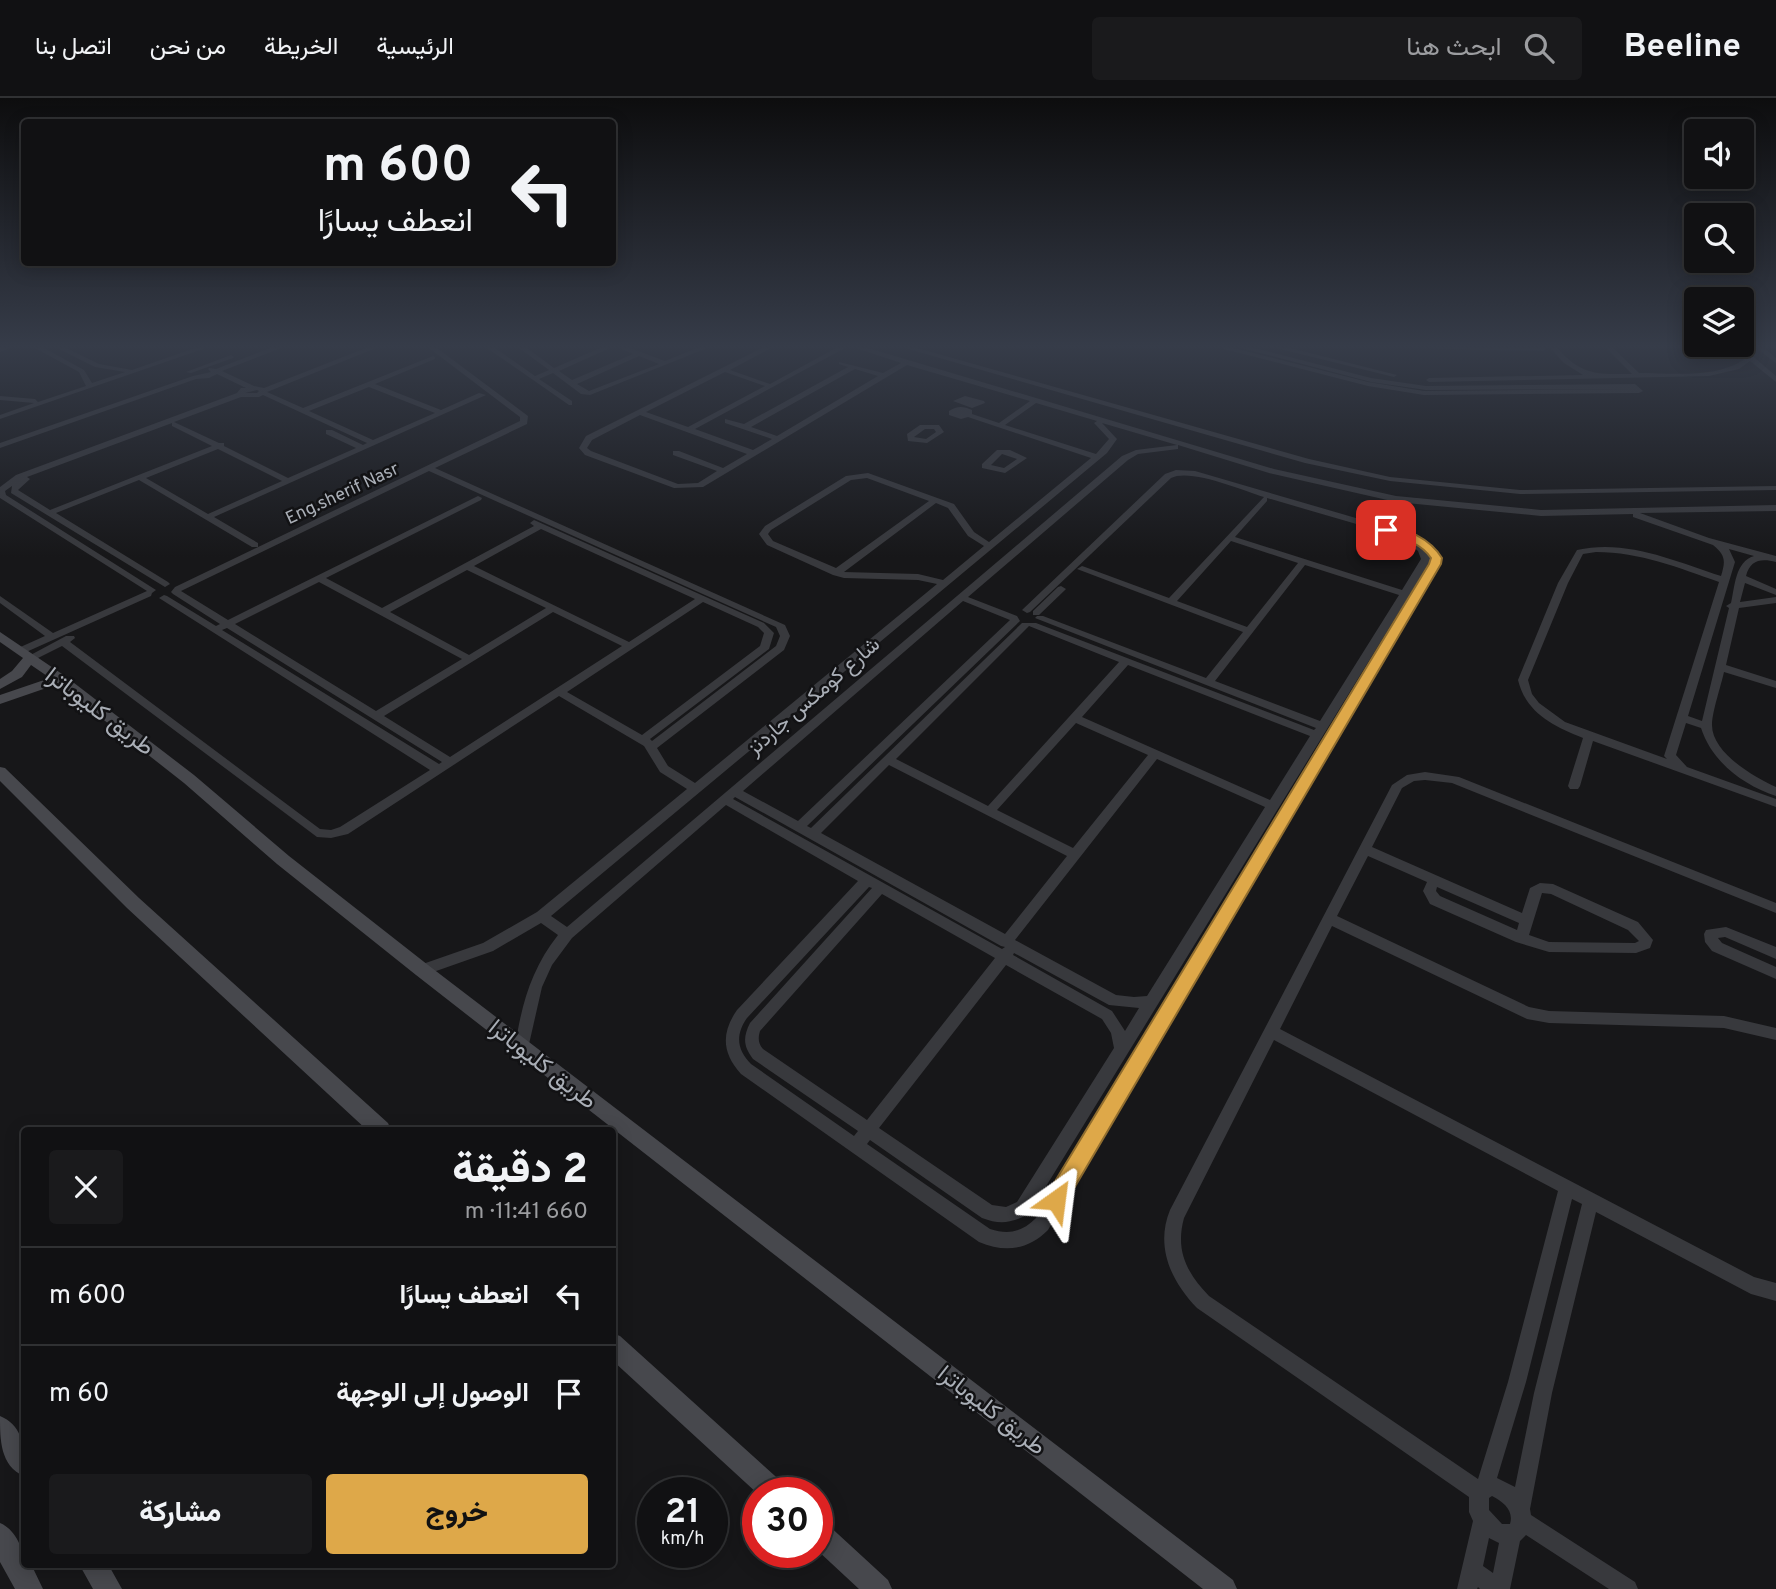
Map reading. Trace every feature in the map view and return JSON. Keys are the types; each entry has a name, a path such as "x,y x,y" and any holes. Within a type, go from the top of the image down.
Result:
{"main road":[{"name":"طريق كليوباترا","path":"0,636 189,779 265,845 522,1048 1224,1589"},
{"path":"0,685 17,674 25,655"},
{"path":"0,701 60,679"},
{"path":"0,772 133,903 378,1127"},
{"path":"616,1348 757,1477"},
{"path":"0,1428 21,1460"},
{"path":"0,1536 30,1589"},
{"path":"833,1547 879,1589"},
{"path":"96,1568 109,1589"}],"street":[{"path":"0,438 59,418"},
{"path":"0,446 80,418"},
{"path":"184,418 101,449 16,486 14,491 173,587 227,624 450,762"},
{"path":"190,418 14,480 0,492 2,496 155,595 438,769"},
{"path":"303,418 363,448"},
{"path":"317,418 373,443"},
{"path":"207,517 431,418"},
{"path":"25,655 173,587 255,545 340,508 512,422 511,418"},
{"name":"Eng.sherif Nasr","path":"173,587 340,508 427,471 518,427 525,421 524,418"},
{"path":"628,418 589,438 583,448 588,453 684,487 699,485 814,418"},
{"path":"654,418 753,453"},
{"path":"688,430 711,418"},
{"path":"745,427 762,418"},
{"path":"936,427 949,418"},
{"path":"976,418 1101,454 1118,452 1125,458"},
{"path":"1000,425 1011,418"},
{"path":"1089,418 1108,431 1113,439 1101,454"},
{"path":"1105,418 1275,468"},
{"path":"1162,418 1326,460 1435,481 1545,488 1776,488"},
{"path":"1166,418 1308,461 1400,480 1498,491 1626,492 1776,482"},
{"path":"728,421 778,439"},
{"path":"1095,421 1396,499 1512,508 1627,511 1776,508"},
{"path":"175,424 288,481"},
{"path":"1021,441 1029,434"},
{"name":"شارع كومكس جاردنز","path":"522,1048 526,1011 536,978 566,933 1125,458 1152,449 1199,444"},
{"path":"50,513 221,445"},
{"path":"676,453 724,471"},
{"name":"شارع كومكس جاردنز","path":"422,970 488,947 542,916 1101,454"},
{"path":"427,471 478,498 761,625 769,633 768,642 647,744"},
{"path":"427,471 780,625 785,636 780,648 647,744"},
{"path":"813,834 1168,476 1176,472 1192,473 1411,537 1429,547 1437,558 1035,1231 1017,1241 995,1240 985,1236 746,1069 734,1055 732,1029 742,1014 867,880"},
{"path":"945,583 911,577 861,578 836,573 770,543 764,538 764,531 855,476 873,475 955,508 971,534 990,546"},
{"path":"799,827 1082,569 1178,477 1193,477 1416,545 1426,554 1426,559 1405,594 1152,1001 1023,1208 1016,1213 997,1215 988,1212 758,1054 751,1041 755,1027 880,888"},
{"path":"141,478 255,545"},
{"path":"1594,492 1603,497 1609,506"},
{"path":"1626,492 1631,500 1642,505"},
{"path":"215,630 478,498"},
{"path":"836,573 936,499"},
{"path":"1171,602 1264,499"},
{"path":"1512,508 1776,501"},
{"path":"1681,510 1681,527"},
{"path":"1627,511 1681,527 1716,542 1776,559"},
{"path":"383,612 540,526"},
{"path":"969,529 1002,536"},
{"path":"1695,533 1776,554"},
{"path":"1229,538 1405,594"},
{"path":"84,548 97,542"},
{"path":"1679,768 1671,760 1671,751 1729,557 1716,542"},
{"path":"1724,580 1623,550 1590,549 1577,555 1537,642 1523,680 1523,688 1542,713 1589,736 1776,803"},
{"path":"1763,556 1746,563 1706,726 1713,746 1722,756 1747,777 1776,792"},
{"path":"1208,683 1304,561"},
{"path":"467,566 630,646"},
{"path":"1082,569 1249,631"},
{"path":"864,587 877,577"},
{"path":"911,577 932,594"},
{"path":"319,578 470,659"},
{"path":"1742,578 1776,592"},
{"path":"155,595 173,587"},
{"path":"964,594 1208,683 1319,731"},
{"path":"0,599 317,833 331,834 344,831 561,693 702,599"},
{"path":"1717,601 1735,607 1776,600"},
{"path":"373,729 381,719 470,659 553,608"},
{"path":"1026,618 1126,662 1319,731"},
{"path":"1705,642 1725,649"},
{"path":"990,811 1126,662"},
{"path":"1720,667 1776,685"},
{"path":"1692,684 1714,692"},
{"path":"561,693 647,744 664,769 696,789"},
{"path":"1075,718 1273,806"},
{"path":"1681,718 1706,726"},
{"path":"1574,786 1589,736"},
{"path":"1634,752 1671,751"},
{"path":"856,1146 1155,753"},
{"path":"888,760 1075,855"},
{"path":"1628,1589 1518,1522 1508,1493 1500,1488 1482,1489 1203,1302 1180,1275 1171,1244 1171,1229 1398,785 1415,776 1441,776 1776,908"},
{"path":"729,795 813,834 1007,949 1107,1015 1118,1031 1122,1049"},
{"path":"729,795 880,888 1114,1001 1152,1001"},
{"path":"1364,849 1527,921"},
{"path":"1434,880 1429,891 1435,900 1521,939 1558,947 1636,948 1645,944 1644,935 1633,926 1548,887 1537,890 1521,939"},
{"path":"542,916 566,933"},
{"path":"1329,918 1527,1013 1549,1017 1735,1023 1776,1034"},
{"path":"1776,953 1726,932 1711,933 1712,942 1717,947 1776,973"},
{"path":"1271,1031 1751,1285 1776,1292"},
{"path":"1518,1522 1497,1532 1483,1520 1477,1505 1517,1382 1567,1188"},
{"path":"1483,1520 1469,1580 1499,1589 1518,1522 1543,1393 1591,1200"}],"route":[{"path":"1056,1200 1435,564 1437,558 1434,553 1421,541 1386,530"}]}
